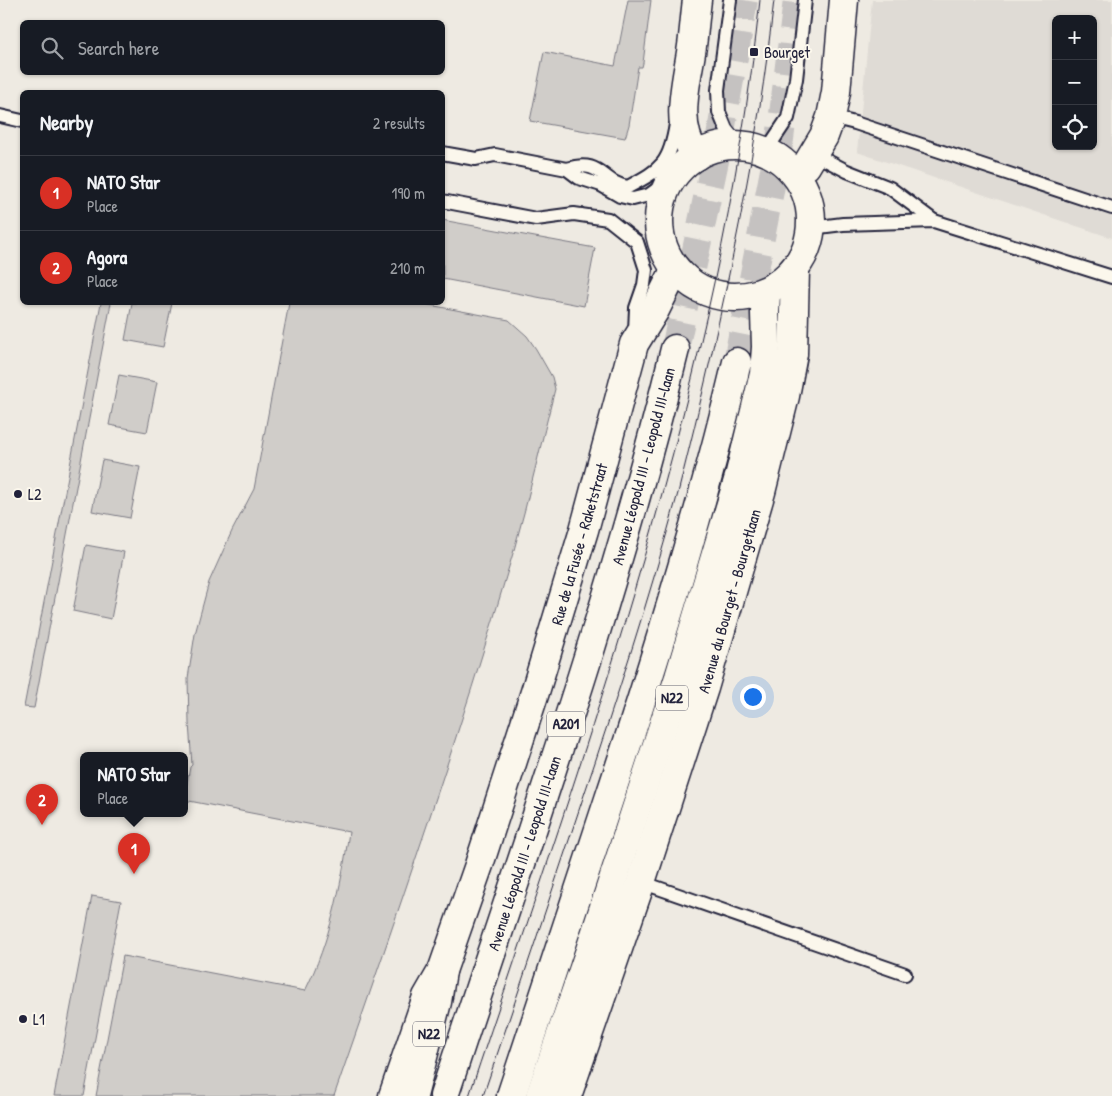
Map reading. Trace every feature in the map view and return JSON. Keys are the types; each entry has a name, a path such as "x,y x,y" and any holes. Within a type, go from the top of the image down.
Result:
{"main road":[{"path":"696,156 690,148 685,129 683,100 692,47 697,0"},
{"path":"795,173 806,166 814,154 824,136 831,117 836,92 844,0"},
{"path":"739,145 766,151 782,161 795,173 805,190 811,209 812,228 806,250 795,269 782,282 766,292 747,297 727,298 711,294 690,284 675,270 665,252 659,234 658,215 663,196 671,179 682,167 696,156 713,148 739,145"},
{"name":"Avenue du Bourget - Bourgetlaan","path":"567,1096 641,882 704,688 760,492 785,396 793,354 795,269"},
{"name":"Rue de la Fusée - Raketstraat","path":"393,1096 427,997 442,970 479,865 538,682 584,530 634,344 655,310 675,270"},
{"name":"N22","path":"540,1096 590,950 672,696 739,478 764,374 766,292"},
{"name":"Avenue Léopold III - Leopold III-laan","path":"444,1096 589,654 650,449 675,349"},
{"path":"511,1096 678,585 737,362"},
{"name":"N22","path":"414,1096 437,1002 442,970"}],"lane":[{"path":"730,0 718,90 719,112 726,130 739,145"},
{"path":"766,151 788,118 796,79 805,0"},
{"path":"567,169 579,165 592,167 622,186 628,187 636,183 657,169 666,159 672,146 676,121 683,100"},
{"path":"0,116 20,121"},
{"path":"831,117 855,123 1112,208"},
{"path":"445,154 476,159 496,156 567,169 579,178 601,185 620,196 633,199 649,195 671,179"},
{"path":"814,154 847,171 890,188 934,221"},
{"path":"445,202 536,219 574,214 608,220 627,233 637,242 646,270 644,286 636,308 634,344"},
{"path":"812,228 844,224 934,221 1112,277"},
{"path":"641,882 905,974"}],"shaded area":[{"path":"628,0 651,0 643,63 642,67 638,67 629,125 625,138 530,121 544,52 615,66"},
{"path":"872,0 1112,0 1112,238 857,152"},
{"path":"445,221 595,248 584,306 445,279"},
{"path":"101,305 111,305 34,708 24,707"},
{"path":"132,305 172,305 163,347 125,340"},
{"path":"289,305 430,305 509,320 527,336 552,377 555,389 514,550 450,756 334,1096 96,1096 123,956 305,991 328,933 349,832 188,801 188,778 192,765 188,678 195,634 209,582 232,531 254,489"},
{"path":"119,375 157,382 147,432 109,425"},
{"path":"102,460 140,467 130,518 92,511"},
{"path":"86,545 124,552 111,619 73,611"},
{"path":"92,896 121,901 84,1096 54,1096"}],"tunnel":[{"path":"675,349 720,137 744,0"},
{"path":"737,362 780,139 797,0"}],"tram line":[{"path":"469,1096 603,692 644,556 682,418 715,280 741,141 760,0"},
{"path":"483,1096 621,684 678,493 711,357 740,220 759,110 774,0"}],"place":[{"name":"Bourget","path":"754,52"},
{"name":"L2","path":"18,494"},
{"name":"Agora","path":"42,825"},
{"name":"NATO Star","path":"134,874"},
{"name":"L1","path":"23,1019"}]}
